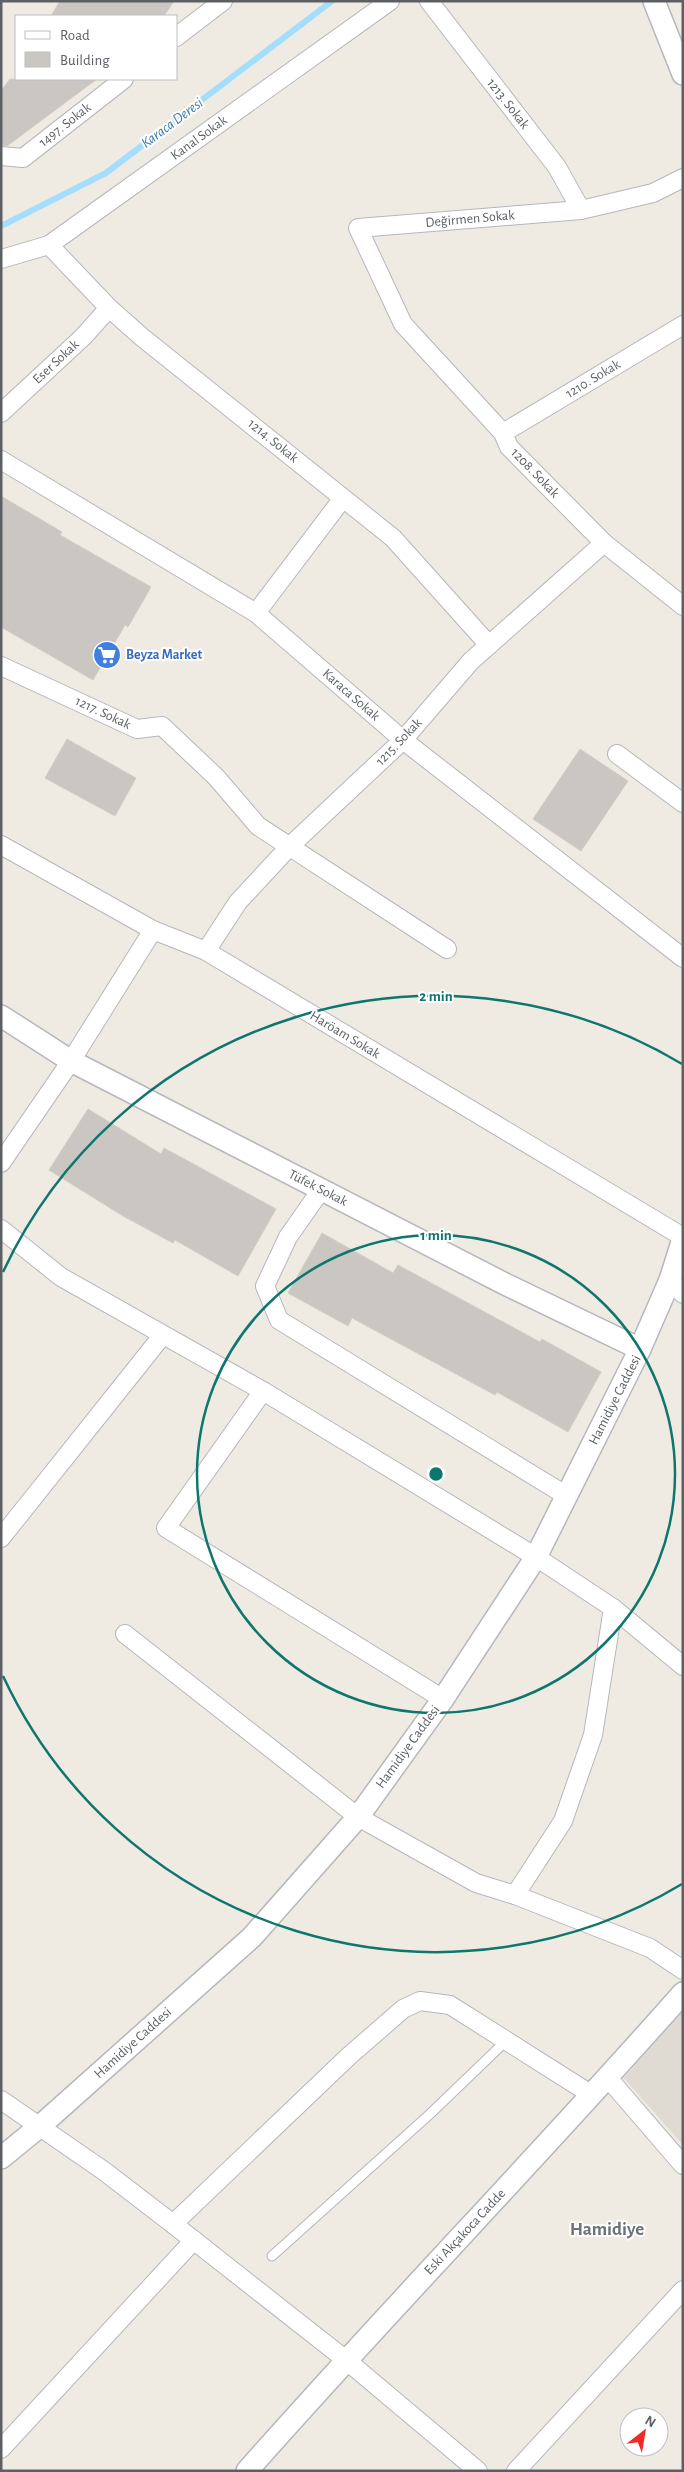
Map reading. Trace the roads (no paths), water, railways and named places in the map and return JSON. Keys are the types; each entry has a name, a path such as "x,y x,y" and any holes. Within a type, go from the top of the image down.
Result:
{"street":[{"path":"178,36 223,1"},
{"name":"Kanal Sokak","path":"1,259 50,245 390,1"},
{"name":"1213. Sokak","path":"429,1 557,167 581,210"},
{"path":"654,1 683,74"},
{"name":"1497. Sokak","path":"1,156 23,158 123,80"},
{"name":"Değirmen Sokak","path":"403,324 358,228 581,210 653,193 683,178"},
{"name":"1214. Sokak","path":"50,245 109,308 143,338 393,538 489,645"},
{"name":"Eser Sokak","path":"1,414 83,337 109,308"},
{"name":"1208. Sokak","path":"403,324 503,433 510,447 604,543 683,606"},
{"name":"1210. Sokak","path":"503,433 683,325"},
{"name":"Karaca Sokak","path":"1,460 256,613 403,740 683,958"},
{"path":"256,613 343,498"},
{"name":"1215. Sokak","path":"206,951 238,902 290,846 403,740 471,661 604,543"},
{"name":"1217. Sokak","path":"1,666 137,729 162,726 216,777 258,826 290,846"},
{"path":"617,754 683,803"},
{"name":"Haröam Sokak","path":"1,845 153,930 206,951 683,1238"},
{"path":"290,846 447,949"},
{"path":"1,1163 71,1061 153,930"},
{"name":"Tüfek Sokak","path":"1,1016 71,1061 505,1284 640,1350"},
{"path":"321,1190 288,1237 265,1286 279,1320 567,1496"},
{"path":"1,1229 61,1277 162,1336 263,1391 536,1557 613,1608 683,1666"},
{"name":"Hamidiye Caddesi","path":"1,2158 39,2127 252,1937 358,1817 443,1698 536,1557 640,1350 676,1287 683,1238"},
{"path":"1,1538 162,1336"},
{"path":"263,1391 166,1528 443,1698"},
{"path":"515,1894 563,1821 593,1735 613,1608"},
{"path":"124,1634 358,1817 476,1882 515,1894 650,1948 683,1970"},
{"name":"Eski Akçakoca Cadde","path":"247,2471 346,2360 608,2078 683,1994"},
{"path":"173,2224 336,2069 403,2010 420,2001 450,2005 592,2095"},
{"path":"608,2078 683,2165"},
{"path":"1,2100 104,2171 194,2240 346,2360 478,2471"},
{"path":"1,2449 194,2240"},
{"path":"516,2471 683,2290"}],"lane":[{"path":"272,2256 430,2114 507,2040"}],"waterway":[{"name":"Karaca Deresi","path":"1,226 106,173 332,1"}],"place":[{"name":"Beyza Market","path":"107,655"}],"district":[{"name":"Hamidiye","path":"607,2229"}]}
